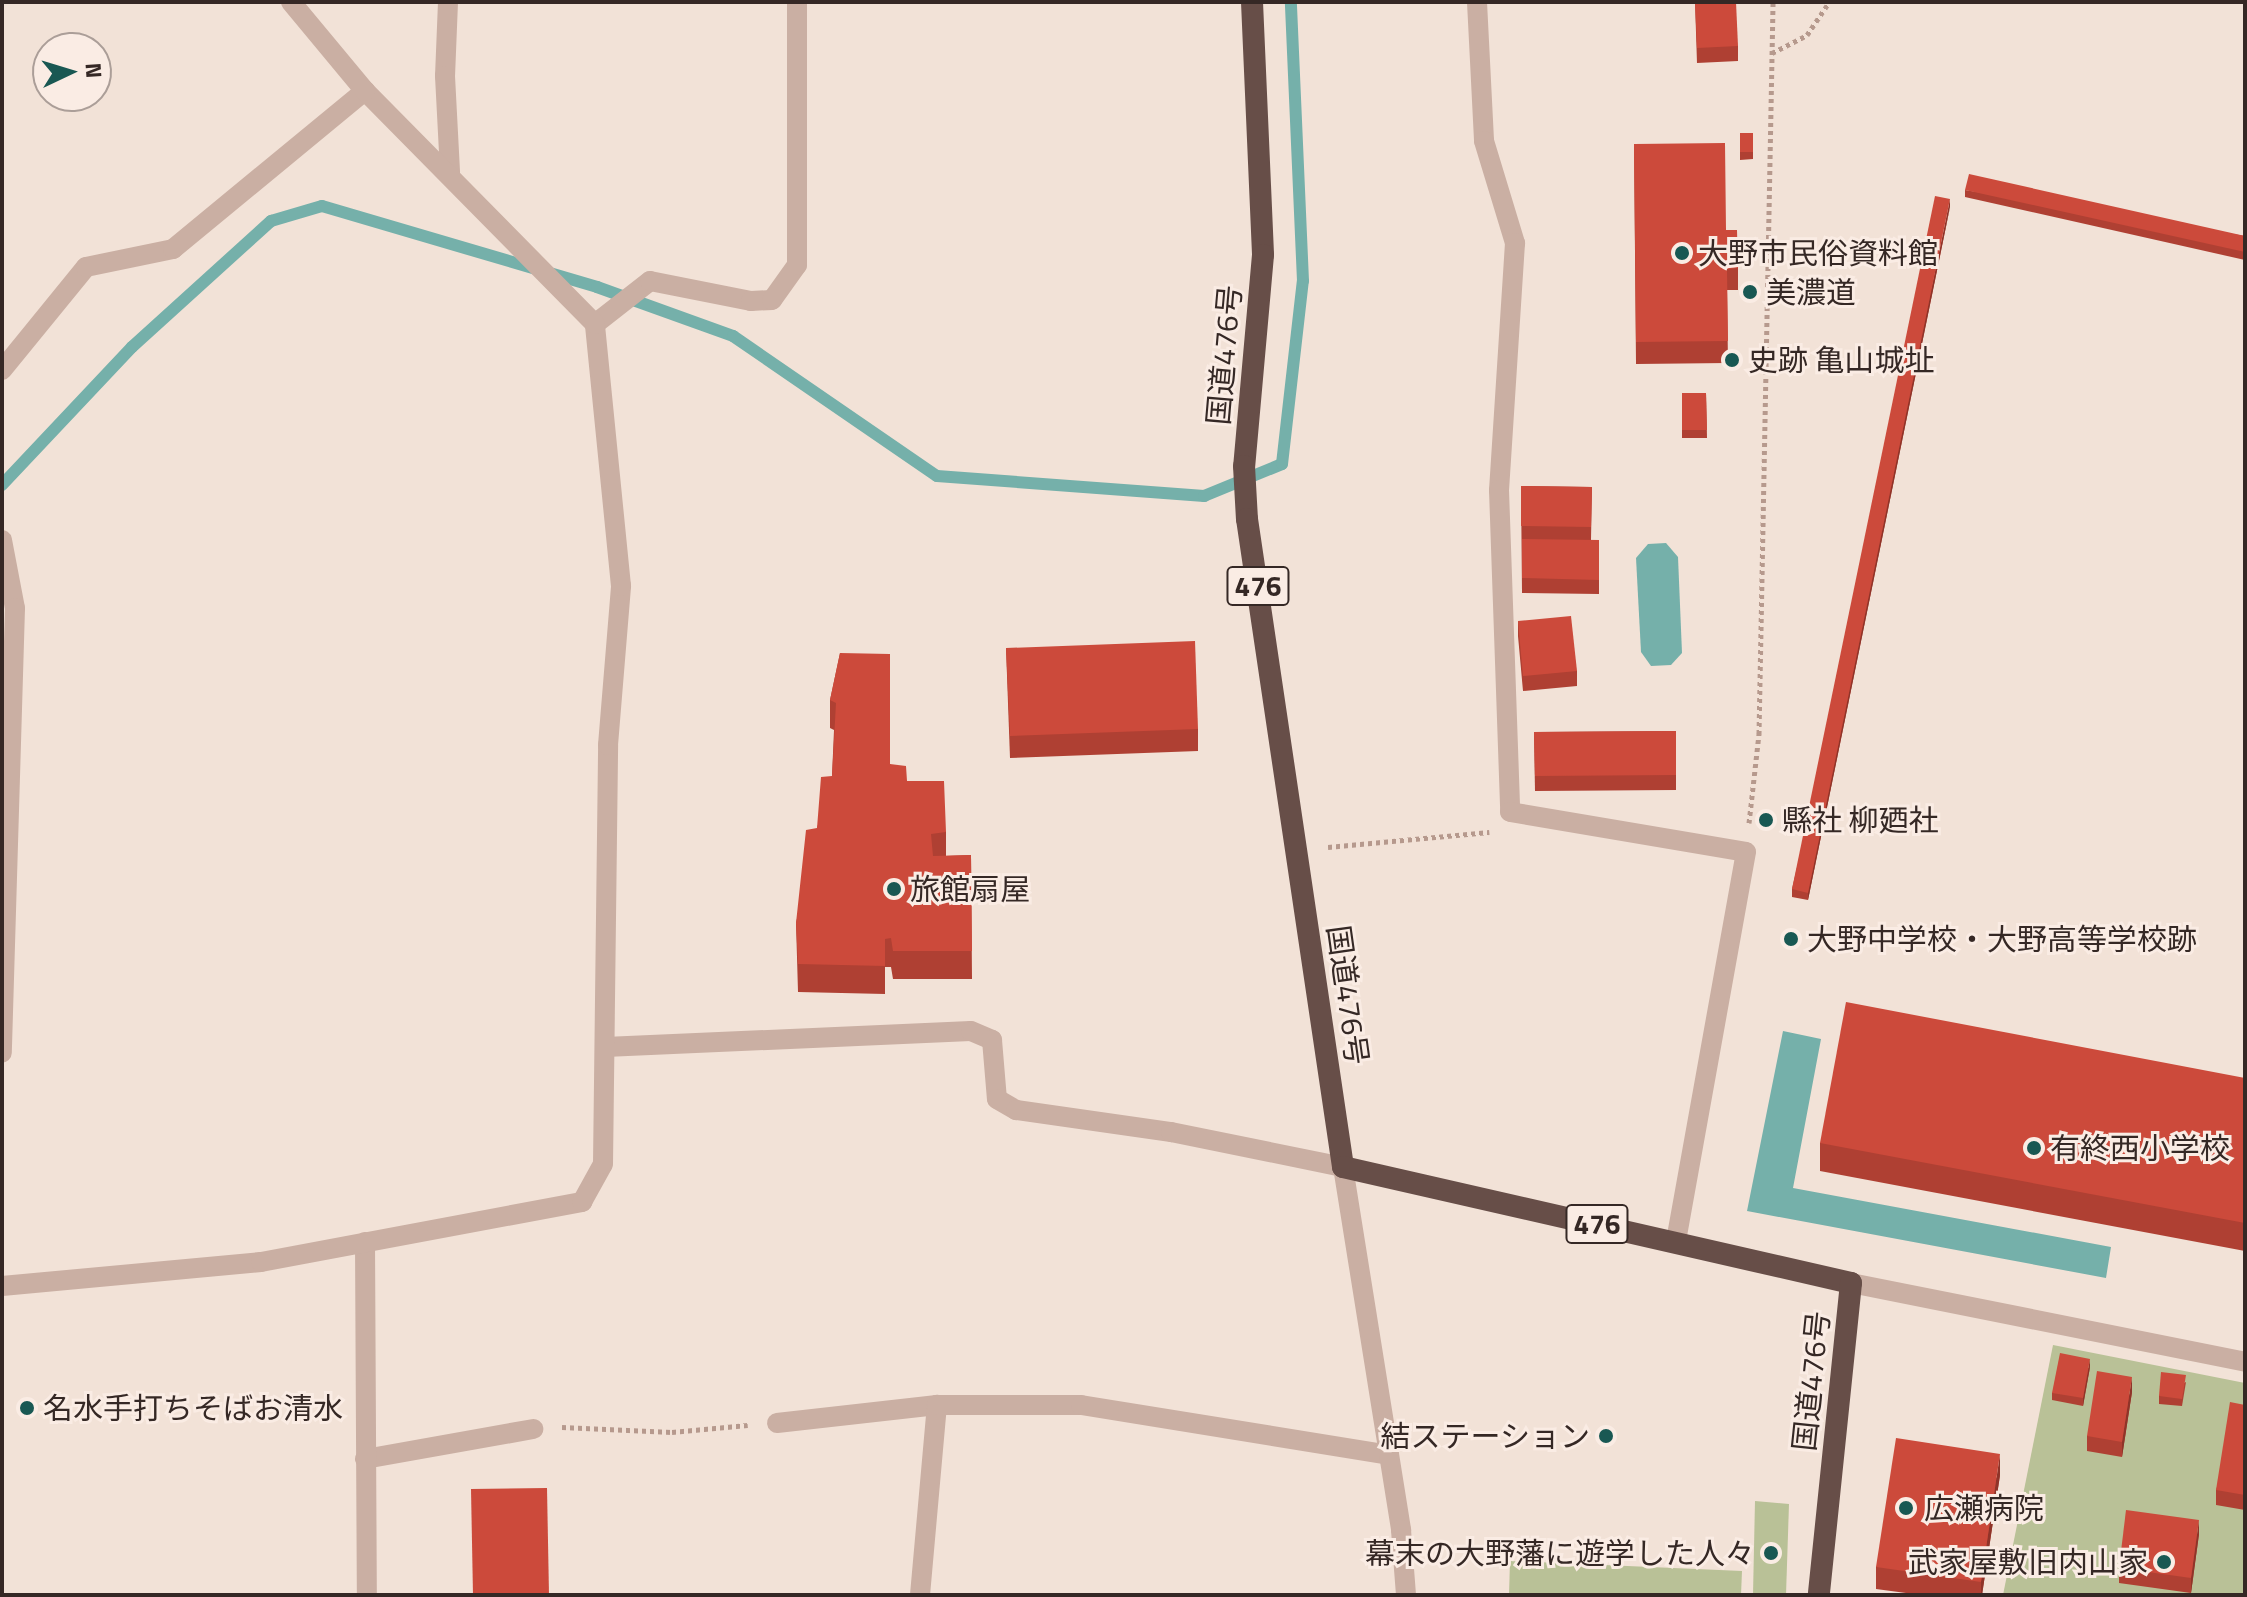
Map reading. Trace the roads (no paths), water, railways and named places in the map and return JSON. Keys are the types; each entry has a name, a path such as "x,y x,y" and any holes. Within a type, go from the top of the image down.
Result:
{"highway":[{"name":"国道476号","path":"1252,2 1263,255 1244,466 1247,519 1343,1167 1851,1283 1819,1595"}],"street":[{"path":"2,1286 261,1262 582,1202 603,1164 608,745 621,586 595,324 450,173 365,91 291,2"},
{"path":"448,2 445,76 450,173"},
{"path":"595,324 650,281 751,301 772,300 797,265 797,2"},
{"path":"1477,2 1484,141 1515,243 1499,490 1510,812 1746,852 1676,1241"},
{"path":"2,370 86,267 173,249 365,91"},
{"path":"2,540 15,608 2,1053"},
{"path":"605,1047 971,1031 992,1040 997,1099 1016,1110 1171,1132 1343,1167 1389,1455 1406,1595"},
{"path":"365,1242 367,1595"},
{"path":"1851,1283 2245,1362"},
{"path":"777,1423 937,1405 1081,1405 1389,1455"},
{"path":"920,1595 937,1405"},
{"path":"365,1459 533,1429"}],"water":[{"path":"1666,543 1678,557 1682,653 1671,665 1651,666 1641,652 1636,558 1648,544"},
{"path":"1783,1031 1821,1039 1793,1188 2111,1247 2106,1278 1747,1211"}],"waterway":[{"path":"2,485 132,347 271,221 322,206 597,287 733,336 937,476 1204,496 1282,464 1303,281 1291,2"}],"place":[{"name":"大野市民俗資料館","path":"1682,253"},
{"name":"美濃道","path":"1750,292"},
{"name":"史跡 亀山城址","path":"1732,360"},
{"name":"縣社 柳廼社","path":"1766,820"},
{"name":"旅館扇屋","path":"894,889"},
{"name":"大野中学校・大野高等学校跡","path":"1791,939"},
{"name":"有終西小学校","path":"2034,1148"},
{"name":"名水手打ちそばお清水","path":"27,1408"},
{"name":"結ステーション","path":"1606,1436"},
{"name":"広瀬病院","path":"1906,1508"},
{"name":"幕末の大野藩に遊学した人々","path":"1771,1553"},
{"name":"武家屋敷旧内山家","path":"2164,1562"}]}
